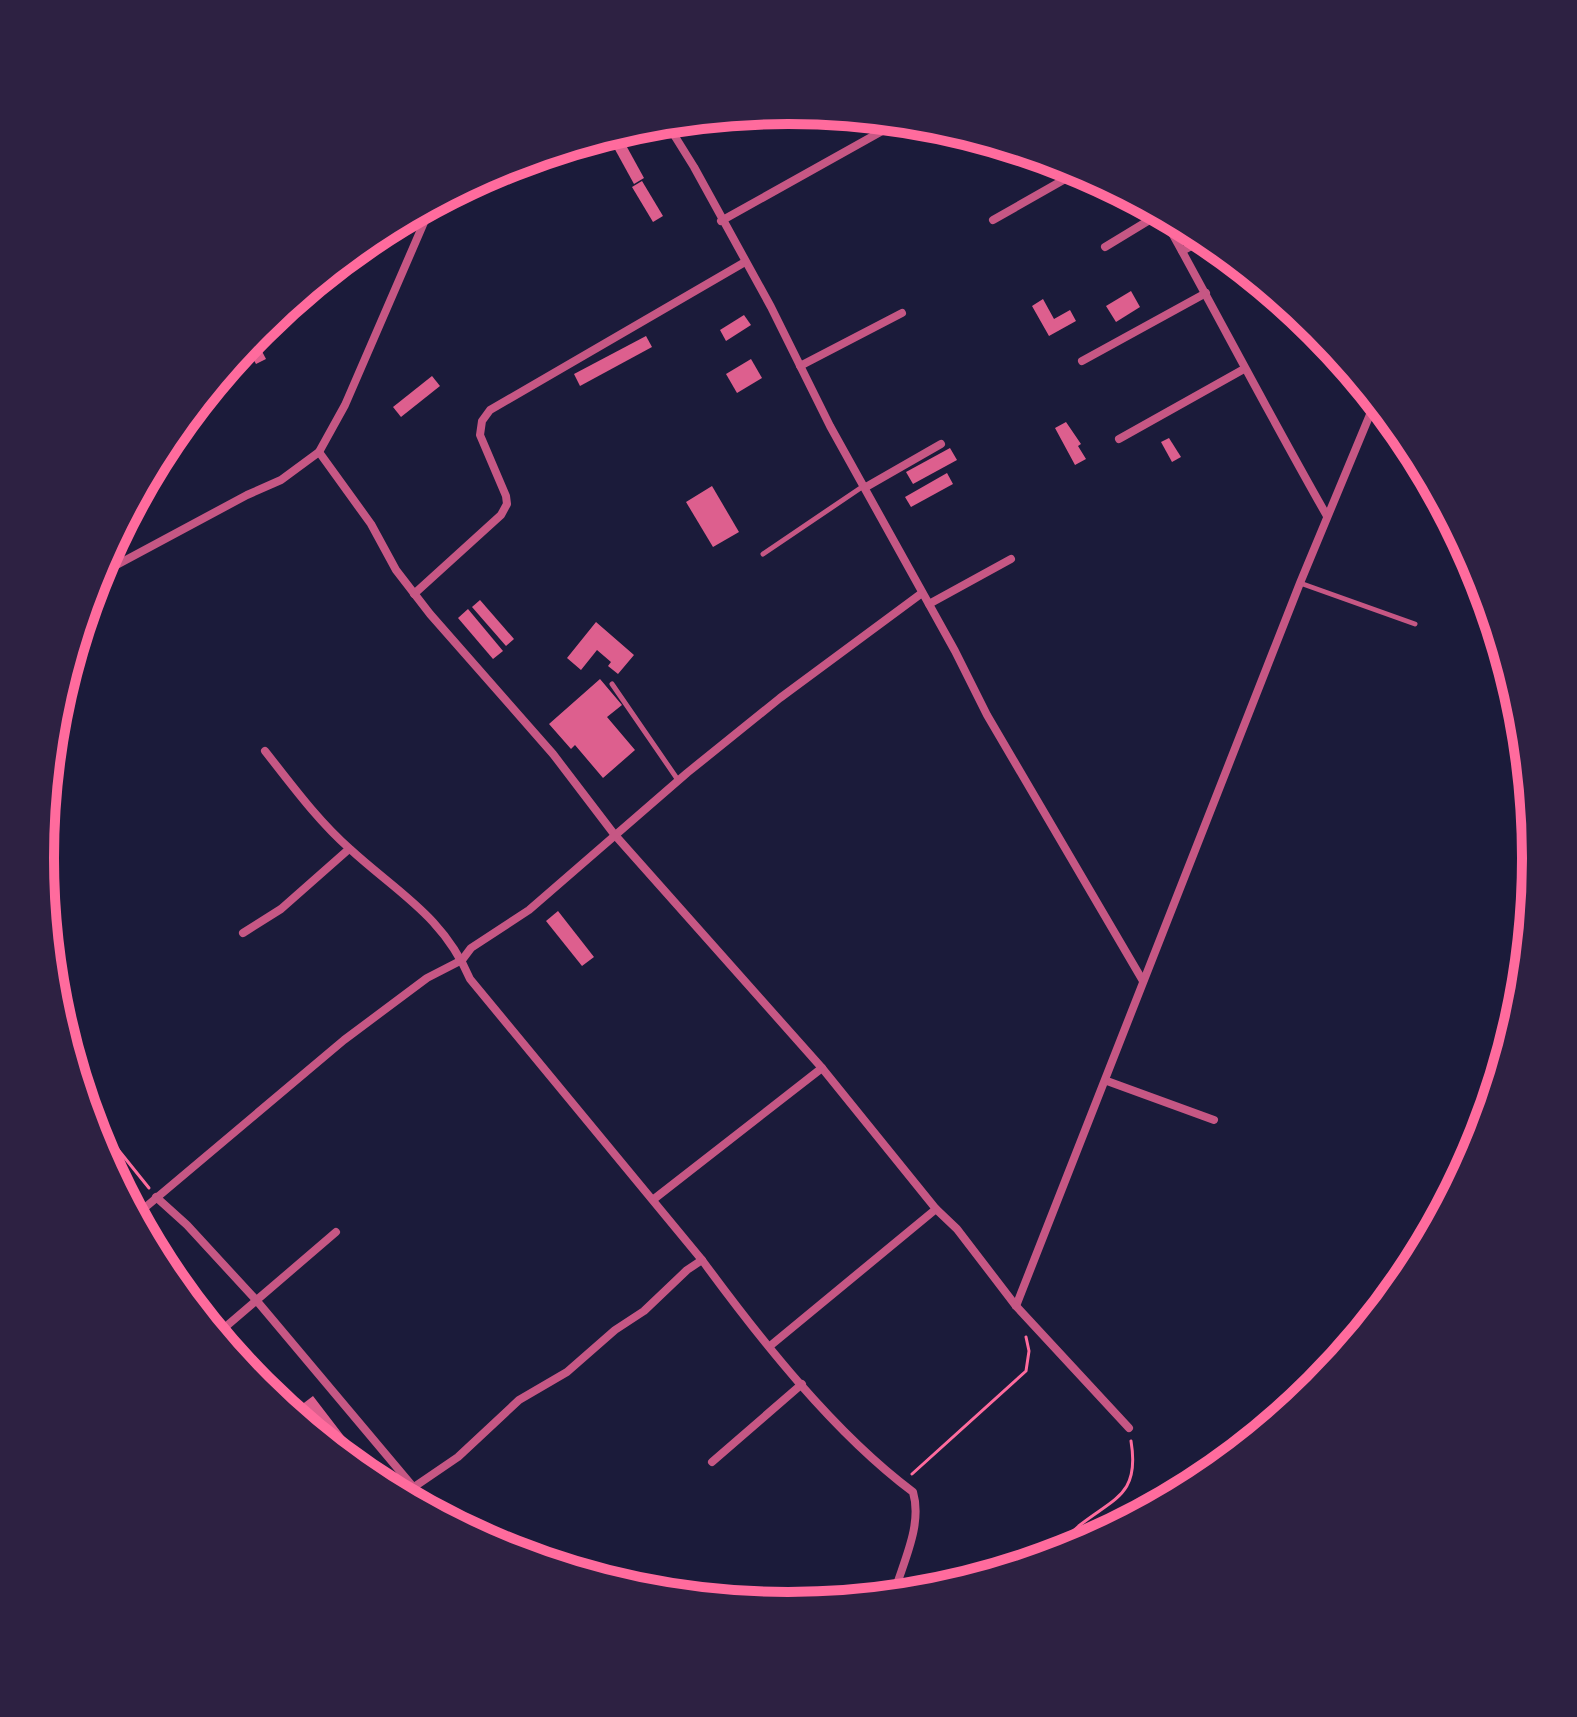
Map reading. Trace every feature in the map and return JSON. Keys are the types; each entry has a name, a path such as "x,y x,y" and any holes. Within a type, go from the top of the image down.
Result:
{"street":[{"path":"721,221 884,130"},
{"path":"673,133 694,167 987,715 1143,981"},
{"path":"993,220 1066,179"},
{"path":"1105,247 1151,219"},
{"path":"115,566 281,480 319,452 345,405 425,220"},
{"path":"1171,232 1327,516"},
{"path":"1182,251 1193,245"},
{"path":"414,594 501,515 507,504 480,435 482,421 490,410 745,262"},
{"path":"1082,361 1206,293"},
{"path":"800,366 902,313"},
{"path":"1119,439 1244,369"},
{"path":"1016,1306 1107,1081 1143,981 1300,583 1371,411"},
{"path":"865,486 941,444"},
{"path":"319,452 371,524 396,570 414,594 553,754 614,834 822,1068 936,1209 957,1229 1016,1306 1129,1428"},
{"path":"929,604 1011,559"},
{"path":"143,1209 344,1040 427,978 462,960 471,948 529,910 678,780 780,698 922,593"},
{"path":"265,751 349,849 432,919 462,960 470,979 654,1199 770,1346 839,1425 913,1492 917,1507 913,1535 897,1585"},
{"path":"243,933 281,909 349,849"},
{"path":"654,1199 822,1068"},
{"path":"1107,1081 1214,1120"},
{"path":"156,1197 187,1225 257,1301 420,1494"},
{"path":"770,1346 936,1209"},
{"path":"224,1328 336,1232"},
{"path":"414,1487 458,1457 519,1400 567,1372 702,1260"},
{"path":"712,1462 802,1384"}],"lane":[{"path":"763,554 865,486"},
{"path":"1300,583 1415,624"},
{"path":"612,684 678,780"}],"path":[{"path":"110,1139 156,1197"},
{"path":"901,1483 1026,1371 1029,1351 1016,1306"},
{"path":"1069,1537 1081,1524 1106,1509 1122,1494 1131,1476 1134,1456 1129,1428"}],"building":[{"path":"625,143 644,178 634,184 613,146"},
{"path":"642,181 663,216 653,222 632,187"},
{"path":"1131,291 1140,307 1116,322 1106,306"},
{"path":"1043,299 1054,319 1070,310 1076,321 1049,336 1032,306"},
{"path":"744,315 751,325 726,341 720,330"},
{"path":"646,336 652,347 580,386 574,374"},
{"path":"260,348 266,359 256,364 252,357"},
{"path":"751,359 762,378 737,393 726,374"},
{"path":"432,376 440,386 401,417 393,407"},
{"path":"1066,422 1081,444 1078,446 1086,459 1075,465 1055,428"},
{"path":"1169,438 1181,457 1172,462 1161,442"},
{"path":"950,448 957,460 913,484 906,472"},
{"path":"947,473 953,484 911,507 905,497"},
{"path":"712,486 739,532 713,547 686,502"},
{"path":"480,600 514,639 506,646 472,607"},
{"path":"468,609 503,651 493,659 458,618"},
{"path":"596,622 634,655 618,674 608,666 611,662 597,650 581,670 567,658"},
{"path":"600,679 622,705 607,717 635,750 603,778 575,745 571,749 549,724"},
{"path":"558,911 594,957 582,966 546,921"},
{"path":"313,1396 346,1439 342,1442 310,1412 307,1414 299,1406"}]}
